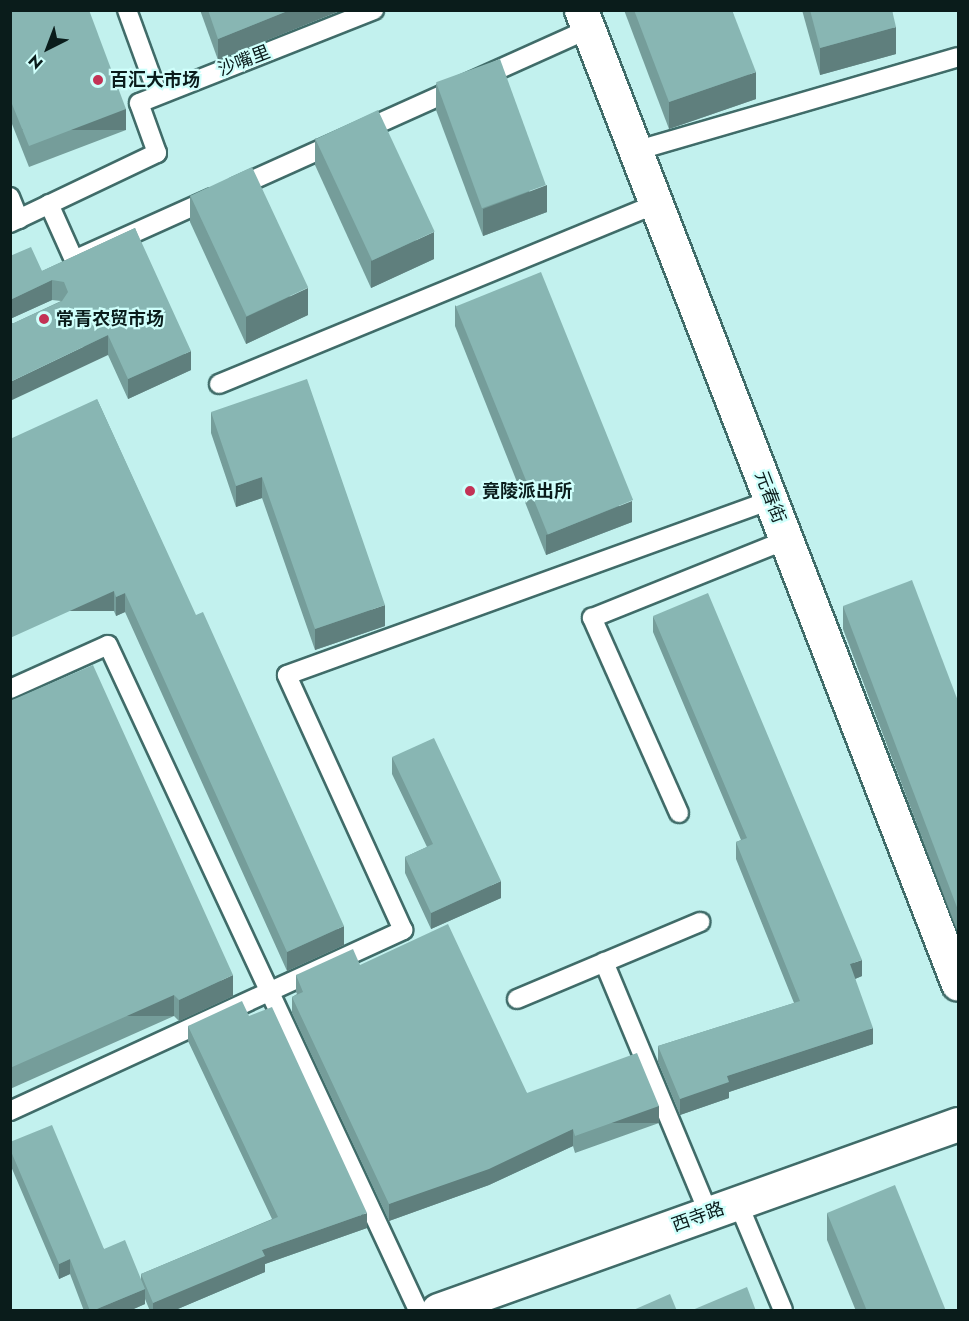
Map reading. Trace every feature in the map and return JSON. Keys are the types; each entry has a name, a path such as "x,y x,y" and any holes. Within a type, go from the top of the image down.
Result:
{"street":[{"name":"元春街","path":"585,20 958,984"},
{"name":"西寺路","path":"438,1311 958,1124"}],"lane":[{"path":"127,10 158,95"},
{"name":"沙嘴里","path":"15,221 157,153 139,103 374,10"},
{"path":"49,204 74,260 585,20"},
{"path":"635,151 958,57"},
{"path":"10,197 15,221"},
{"path":"219,384 656,204"},
{"path":"10,1112 403,930 287,675 771,500"},
{"path":"679,813 592,618 786,540"},
{"path":"10,689 108,645 418,1311"},
{"path":"517,999 700,922"},
{"path":"604,962 724,1208 783,1311"}],"building":[{"path":"10,10 89,10 126,109 29,146 10,99"},
{"path":"208,10 290,10 218,39"},
{"path":"634,10 732,10 756,72 669,102"},
{"path":"810,10 892,10 896,27 820,48"},
{"path":"500,59 546,185 482,208 436,82"},
{"path":"378,110 435,231 372,261 315,139"},
{"path":"252,167 308,288 247,316 190,196"},
{"path":"135,228 191,351 128,379 108,335 10,382 10,323 62,301 68,292 64,282 52,280 10,300 10,256 31,247 42,271"},
{"path":"541,272 633,500 548,535 456,306"},
{"path":"307,379 385,605 315,629 262,477 236,486 211,412"},
{"path":"97,399 196,615 203,612 344,926 287,952 125,593 116,597 114,591 10,638 10,439"},
{"path":"912,580 958,701 958,910 843,606"},
{"path":"708,593 862,960 850,964 873,1028 727,1076 729,1082 680,1099 658,1046 800,1001 736,842 747,838 653,616"},
{"path":"93,665 233,975 179,1000 174,995 10,1068 10,701"},
{"path":"434,738 501,881 431,913 405,857 433,844 392,757"},
{"path":"448,924 527,1093 637,1053 659,1106 575,1136 573,1129 489,1169 389,1204 292,997 303,992 296,975 353,949 360,965"},
{"path":"242,1001 249,1016 272,1007 367,1213 262,1250 265,1256 153,1303 141,1274 278,1217 188,1026"},
{"path":"52,1125 104,1249 125,1240 145,1289 92,1311 90,1311 70,1259 59,1264 10,1149 10,1142"},
{"path":"895,1185 946,1311 867,1311 827,1213"},
{"path":"747,1287 756,1311 690,1311"},
{"path":"670,1294 677,1311 631,1311"}],"place":[{"name":"百汇大市场","path":"98,80"},
{"name":"常青农贸市场","path":"44,319"},
{"name":"竟陵派出所","path":"470,491"}]}
